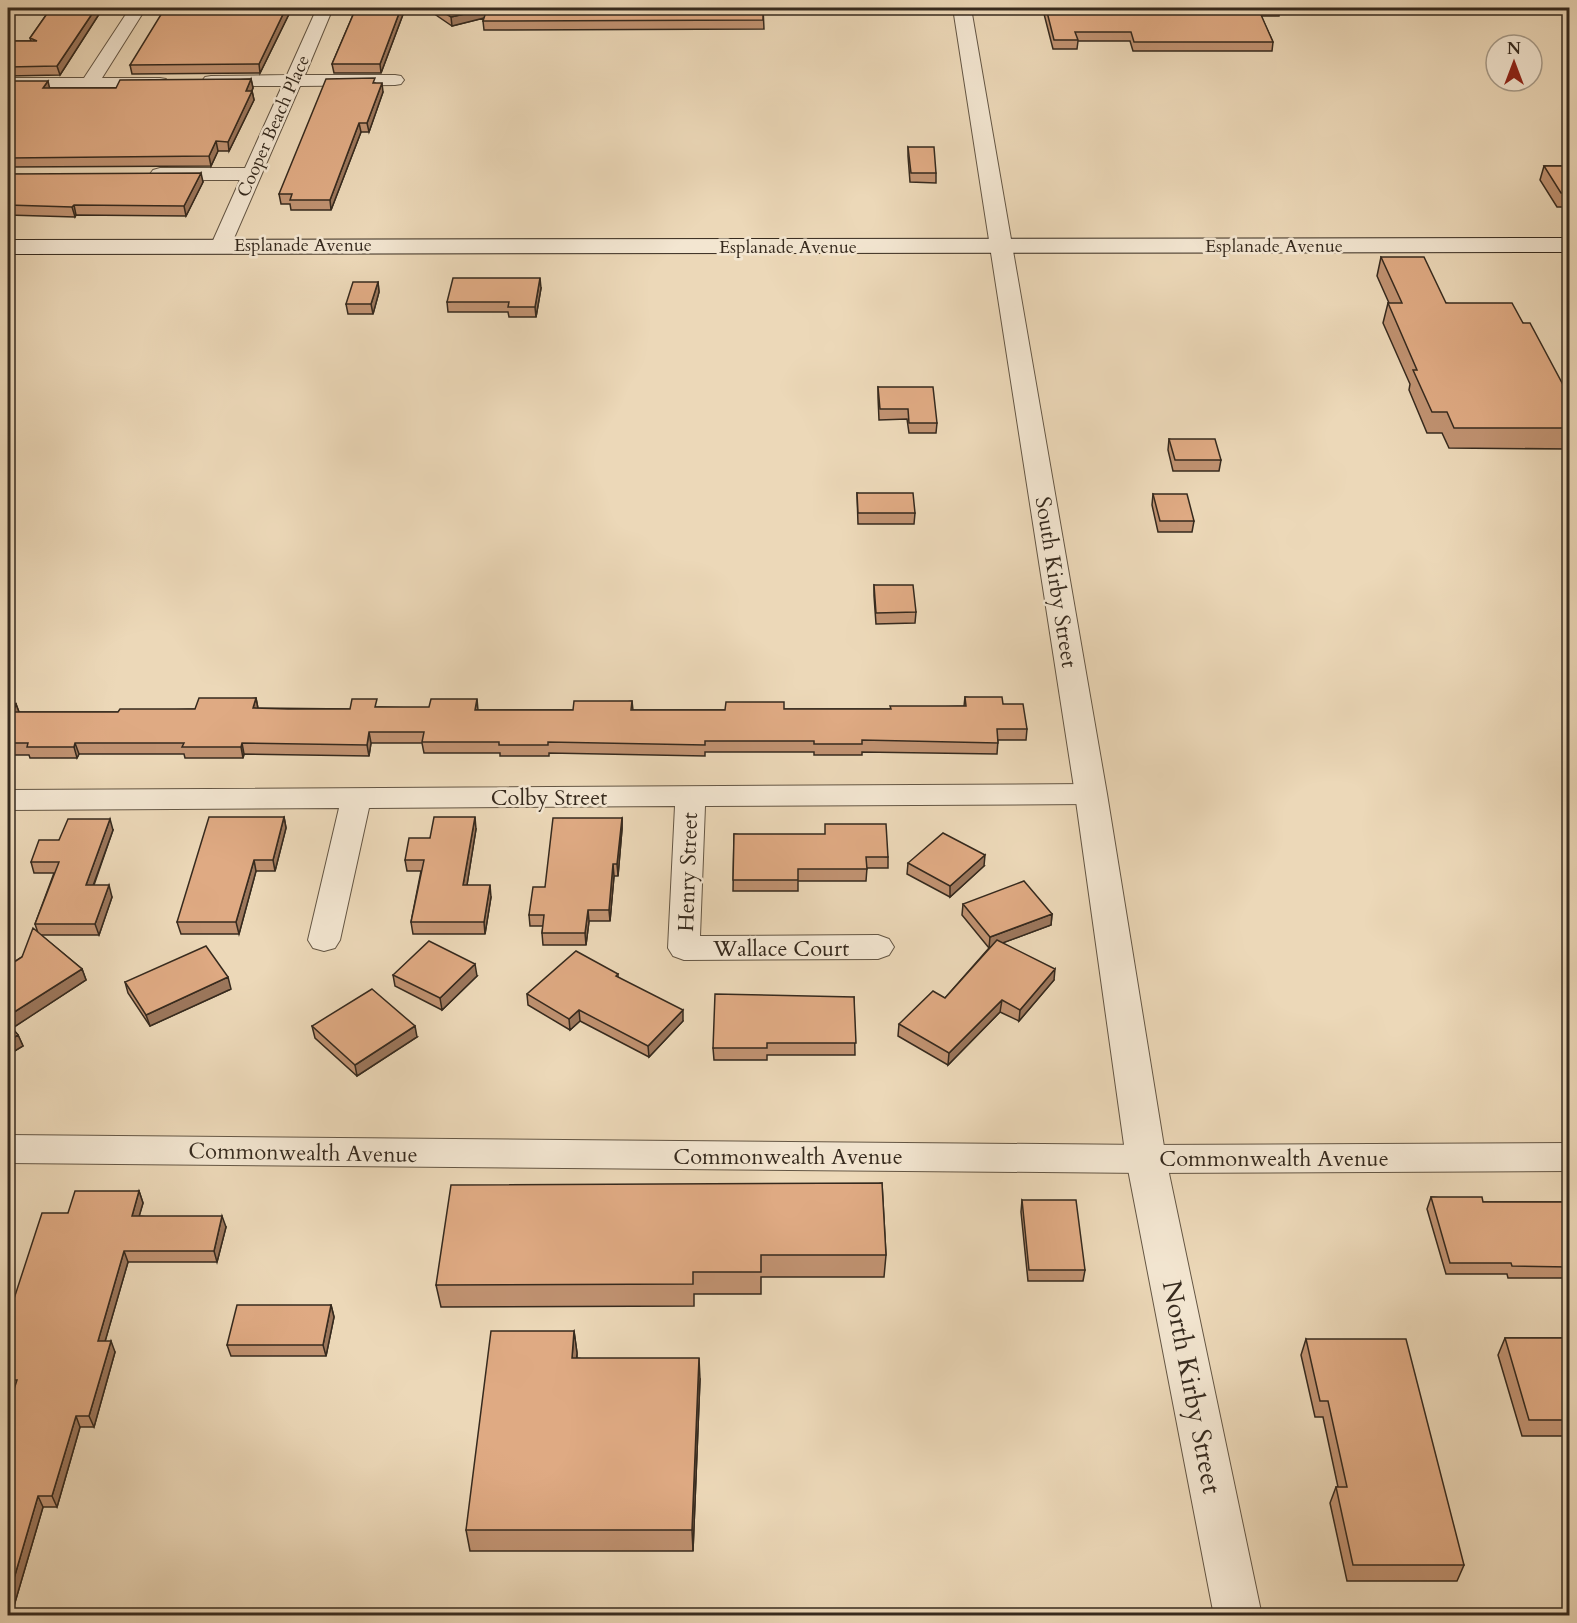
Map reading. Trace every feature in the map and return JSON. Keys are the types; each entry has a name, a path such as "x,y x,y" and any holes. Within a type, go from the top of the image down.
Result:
{"street":[{"path":"90,83 138,8"},
{"name":"Cooper Beach Place","path":"221,245 325,8"},
{"path":"710,9 784,8"},
{"name":"South Kirby Street","path":"962,8 977,113 1002,247 1091,795 1146,1159"},
{"path":"8,83 395,80"},
{"path":"135,174 252,174"},
{"name":"Esplanade Avenue","path":"8,246 1569,245"},
{"name":"Colby Street","path":"8,800 1091,795"},
{"name":"Henry Street","path":"684,948 690,796"},
{"path":"324,940 356,798"},
{"name":"Wallace Court","path":"684,948 878,947"},
{"name":"Commonwealth Avenue","path":"8,1149 1146,1159 1569,1157"},
{"name":"North Kirby Street","path":"1146,1159 1238,1616"}],"building":[{"path":"51,8 96,8 57,66 8,67 8,41 37,41 30,38"},
{"path":"165,8 286,8 259,64 130,65"},
{"path":"356,8 401,8 380,64 332,64"},
{"path":"436,8 763,8 763,20 483,21 487,9 451,17"},
{"path":"1046,8 1258,8 1273,42 1134,42 1131,32 1075,32 1078,40 1054,40"},
{"path":"375,78 373,83 382,83 367,123 359,123 330,200 290,200 292,194 279,194 326,79"},
{"path":"251,79 246,91 252,91 228,142 216,141 209,156 8,158 8,81 48,81 43,88 116,88 120,80"},
{"path":"908,147 934,147 936,173 911,173"},
{"path":"1544,166 1569,166 1569,193 1561,193"},
{"path":"201,173 184,206 8,205 8,174"},
{"path":"1381,257 1424,257 1446,303 1512,303 1523,323 1530,323 1569,396 1569,428 1454,428 1447,412 1432,412 1413,370 1417,370 1388,303 1402,303"},
{"path":"453,278 540,278 535,307 508,307 509,302 447,302"},
{"path":"353,282 378,282 371,304 346,304"},
{"path":"878,387 933,387 937,423 909,423 908,409 880,409"},
{"path":"1169,439 1215,439 1221,460 1175,460"},
{"path":"857,493 913,493 915,513 858,513"},
{"path":"1153,494 1187,494 1194,521 1160,521"},
{"path":"874,585 913,585 916,612 876,613"},
{"path":"965,697 1002,697 1003,704 1023,704 1027,729 997,729 998,743 862,740 862,744 814,744 814,741 705,741 705,745 548,742 548,745 499,745 499,742 422,742 424,732 369,732 367,745 242,743 241,747 182,747 184,743 75,743 74,747 27,747 28,743 8,743 8,704 16,704 13,712 195,709 199,698 256,698 253,708 288,709 350,709 352,699 377,699 375,707 429,707 431,699 477,699 475,710 573,710 574,701 632,701 631,710 725,710 726,702 784,702 784,709 891,709 890,706 966,706"},
{"path":"209,817 284,817 273,860 254,860 236,922 177,922"},
{"path":"434,817 475,817 463,885 490,885 484,922 411,922 424,860 405,860 409,838 430,838"},
{"path":"553,818 622,818 617,864 613,864 609,910 588,910 585,933 542,933 544,915 529,915 533,887 545,887"},
{"path":"68,819 110,819 86,885 109,885 95,924 35,924 59,862 31,862 39,840 59,840"},
{"path":"825,824 886,824 888,857 866,857 867,869 798,869 798,880 733,880 734,834 825,834"},
{"path":"943,833 985,855 950,886 908,863"},
{"path":"1024,881 1052,914 990,937 963,904"},
{"path":"33,928 82,969 8,1016 8,966 22,957"},
{"path":"997,940 1055,969 1020,1010 1002,1000 949,1053 899,1024 933,991 945,998"},
{"path":"429,941 475,964 440,998 393,975"},
{"path":"206,946 228,977 146,1015 125,982"},
{"path":"576,951 618,974 616,976 683,1010 648,1046 579,1010 569,1019 527,994"},
{"path":"372,989 415,1026 355,1065 312,1026"},
{"path":"715,994 854,997 856,1043 767,1043 767,1048 713,1048"},
{"path":"8,1023 18,1035 8,1041"},
{"path":"882,1183 886,1255 761,1255 761,1272 693,1272 693,1284 436,1285 451,1185"},
{"path":"75,1191 139,1191 132,1216 222,1216 214,1251 124,1251 98,1341 111,1341 89,1416 76,1416 52,1496 38,1496 8,1599 8,1408 17,1380 8,1380 8,1317 42,1213 68,1213"},
{"path":"1431,1197 1482,1197 1483,1202 1569,1202 1569,1267 1512,1266 1511,1263 1450,1263"},
{"path":"1022,1200 1076,1200 1085,1270 1029,1270"},
{"path":"237,1305 331,1305 323,1345 227,1345"},
{"path":"491,1331 574,1331 572,1358 699,1358 692,1530 466,1530"},
{"path":"1505,1338 1569,1338 1569,1420 1529,1420"},
{"path":"1306,1339 1406,1339 1464,1565 1353,1565 1336,1487 1347,1487 1328,1401 1320,1401"}]}
